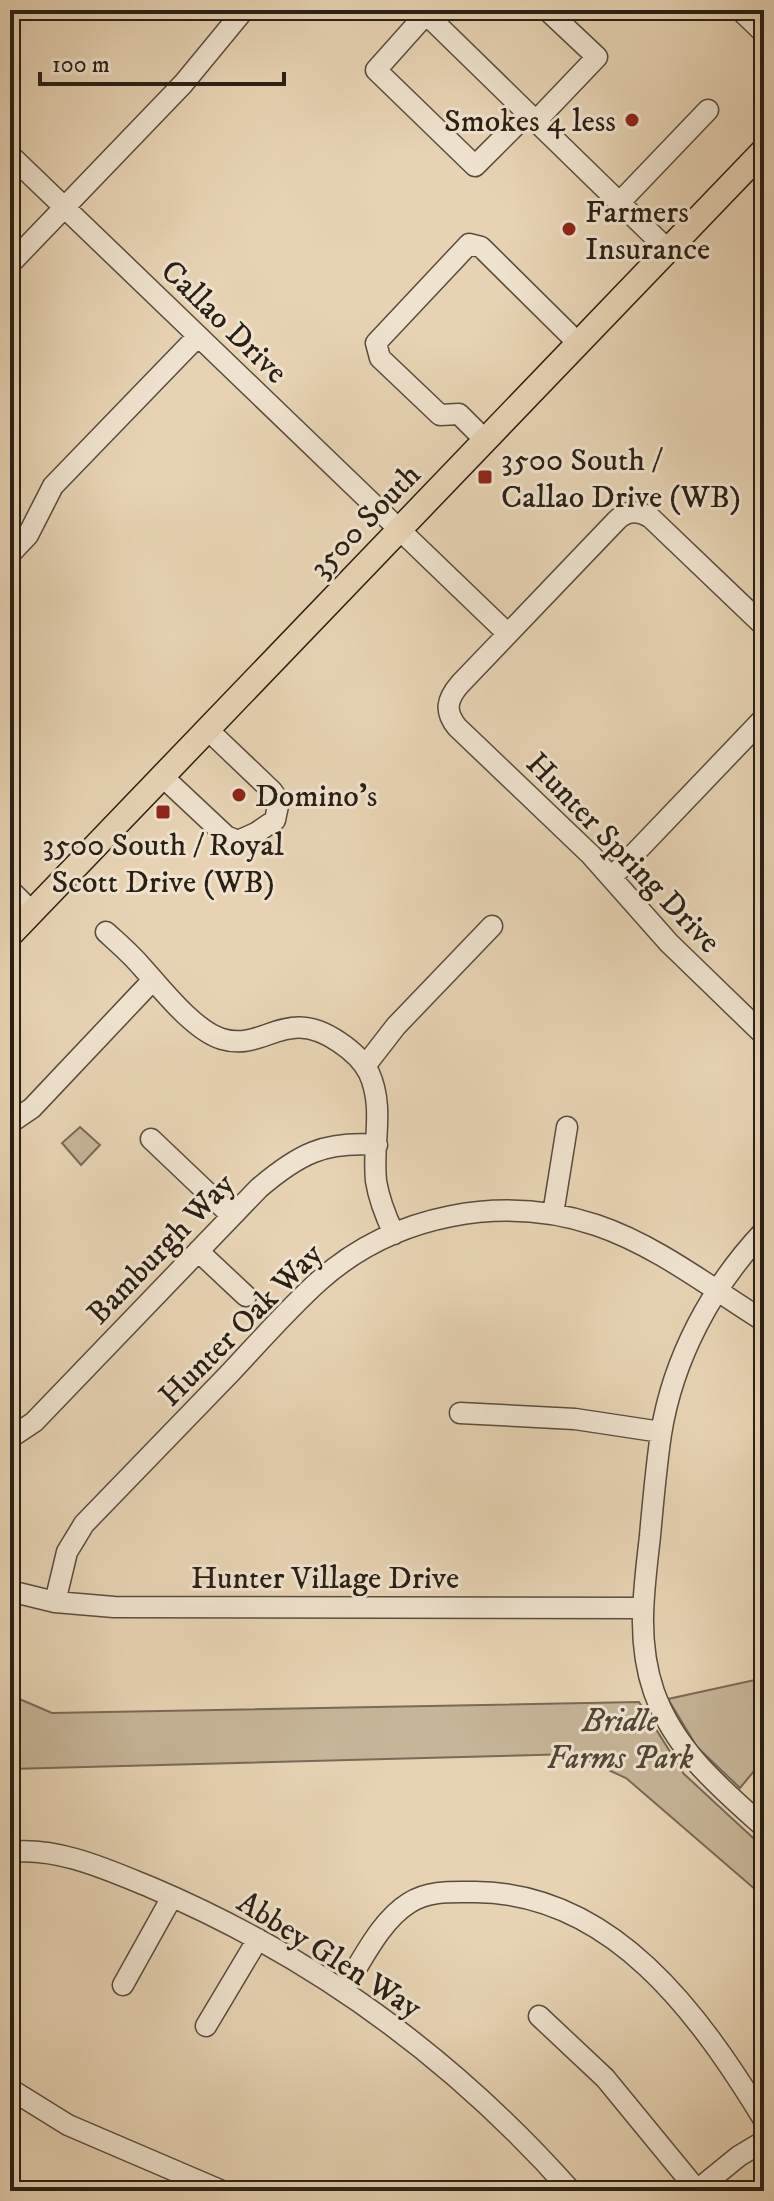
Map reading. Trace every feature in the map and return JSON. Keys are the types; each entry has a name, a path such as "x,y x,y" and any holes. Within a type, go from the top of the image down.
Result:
{"main road":[{"name":"3500 South","path":"10,935 764,150"}],"street":[{"path":"10,264 183,84 244,10"},
{"path":"547,10 597,57 531,118 475,166 376,70 428,12 531,118 668,250"},
{"path":"740,10 764,33"},
{"path":"619,203 708,110"},
{"name":"Callao Drive","path":"10,155 508,634"},
{"path":"485,440 459,414 440,415 380,358 376,343 450,261 469,244 481,247 578,343"},
{"path":"10,554 28,535 53,486 198,336"},
{"path":"508,634 620,517 637,512 654,522 764,626"},
{"name":"Hunter Spring Drive","path":"508,634 455,689 447,708 450,718 612,877 669,943 764,1035"},
{"path":"612,877 764,718"},
{"path":"162,776 226,836 238,841 275,820 279,801 272,791 207,729"},
{"path":"10,890 32,912"},
{"path":"365,1066 396,1026 492,926"},
{"path":"106,932 152,981 204,1029 220,1038 245,1041 288,1027 311,1029 343,1045 365,1066 376,1097 378,1191 394,1234"},
{"path":"10,1123 32,1108 152,981"},
{"path":"553,1214 567,1127"},
{"path":"151,1139 232,1216"},
{"name":"Bamburgh Way","path":"10,1438 34,1422 278,1172 310,1154 341,1143 377,1145"},
{"name":"Hunter Oak Way","path":"55,1602 67,1552 84,1524 320,1280 352,1256 394,1234 428,1221 483,1211 553,1214 621,1235 764,1321"},
{"path":"764,1231 717,1291 687,1347 671,1392 661,1432 641,1608 644,1653 649,1674 673,1730 702,1770 764,1827"},
{"path":"198,1251 246,1296"},
{"path":"460,1413 575,1419 661,1432"},
{"name":"Hunter Village Drive","path":"10,1591 55,1602 114,1607 641,1608"},
{"name":"Abbey Glen Way","path":"10,1852 30,1850 69,1857 172,1897 258,1939 343,1990 414,2041 464,2083 509,2125 571,2191"},
{"path":"343,1990 385,1926 403,1907 422,1896 490,1892 539,1901 571,1913 600,1929 651,1970 711,2037 764,2120"},
{"path":"123,1985 172,1897"},
{"path":"206,2026 258,1939"},
{"path":"539,2016 605,2078 696,2190 739,2156 764,2141"},
{"path":"10,2089 79,2131 222,2191"}],"green space":[{"path":"80,1127 100,1145 81,1165 62,1143"},
{"path":"764,1678 764,1759 740,1788 697,1747 668,1699"},
{"name":"Bridle Farms Park","path":"10,1695 52,1713 639,1702 684,1774 764,1848 764,1897 626,1778 574,1754 10,1769"}],"place":[{"name":"Smokes 4 less","path":"632,120"},
{"name":"Farmers Insurance","path":"569,229"},
{"name":"3500 South / Callao Drive (WB)","path":"485,477"},
{"name":"Domino's","path":"239,795"},
{"name":"3500 South / Royal Scott Drive (WB)","path":"163,812"}]}
